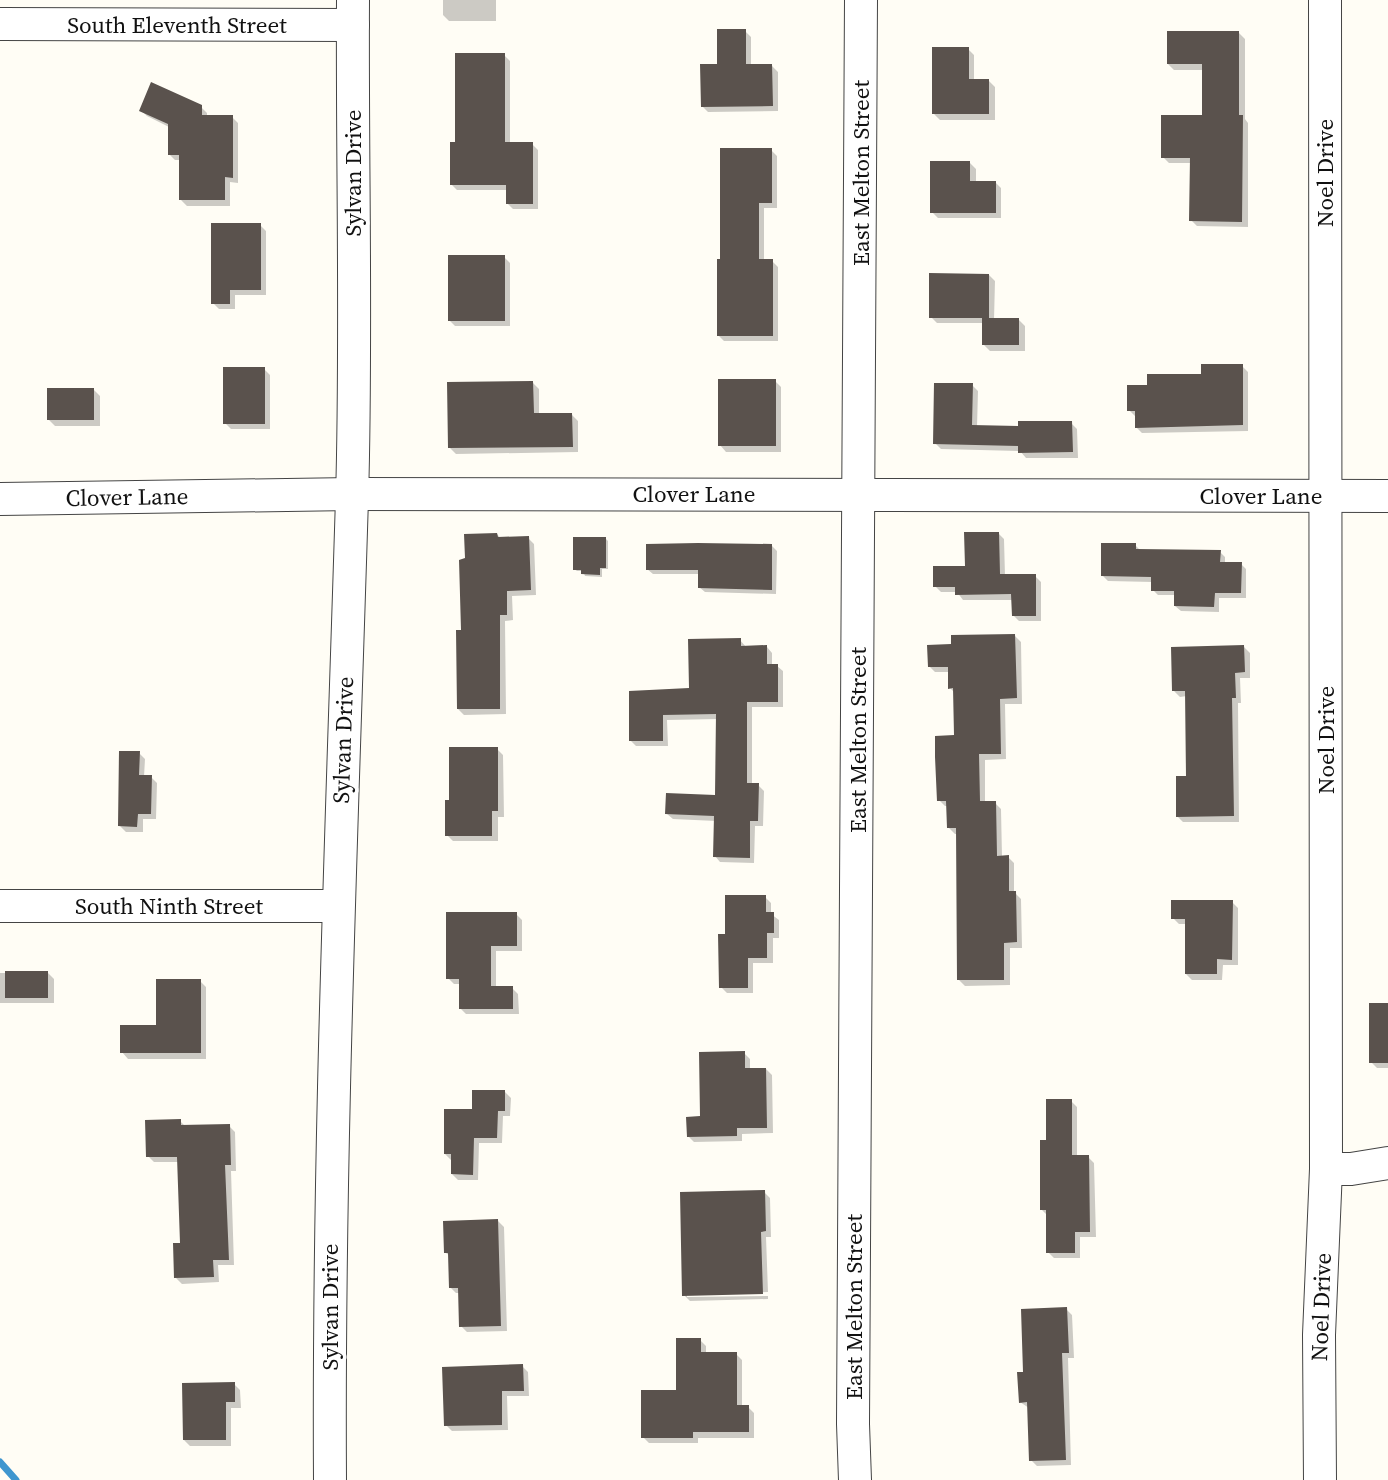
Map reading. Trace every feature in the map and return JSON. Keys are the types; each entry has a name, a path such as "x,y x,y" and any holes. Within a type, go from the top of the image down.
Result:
{"street":[{"name":"East Melton Street","path":"855,1480 853,1424 861,0"},
{"name":"Noel Drive","path":"1320,1480 1319,1372 1326,1169 1325,0"},
{"name":"South Eleventh Street","path":"0,24 353,12"},
{"name":"Sylvan Drive","path":"330,1480 329,1310 337,906 352,494 353,12"},
{"name":"Clover Lane","path":"0,499 352,494 1388,496"},
{"name":"South Ninth Street","path":"0,906 337,906"},
{"path":"1326,1169 1351,1169 1388,1163"}],"building":[{"path":"717,29 746,29 746,64 772,64 773,106 701,107 700,64 717,64"},
{"path":"1167,31 1239,31 1239,115 1243,115 1242,222 1189,221 1190,158 1161,158 1161,115 1202,115 1202,64 1167,64"},
{"path":"932,47 969,47 969,79 989,79 989,114 932,114"},
{"path":"455,53 505,53 505,142 533,142 533,204 506,204 506,185 450,185 450,142 455,142"},
{"path":"151,82 202,105 202,115 233,115 233,178 225,177 225,200 179,200 179,155 168,155 168,124 139,111"},
{"path":"720,148 772,148 772,203 759,203 759,259 773,259 773,336 717,336"},
{"path":"930,161 970,161 970,181 996,181 996,213 930,213"},
{"path":"211,223 261,223 261,290 230,290 230,304 211,304"},
{"path":"448,255 505,255 505,321 448,321"},
{"path":"929,273 989,274 989,318 929,318"},
{"path":"982,318 1019,318 1019,345 982,345"},
{"path":"1201,364 1243,364 1243,425 1135,428 1135,411 1127,411 1127,385 1147,385 1147,374 1201,374"},
{"path":"223,367 265,367 265,424 223,424"},
{"path":"718,379 776,379 776,446 718,446"},
{"path":"533,381 534,413 572,413 573,447 448,448 447,382"},
{"path":"934,383 973,383 972,425 1018,426 1018,421 1072,421 1073,452 1018,453 1018,446 933,444"},
{"path":"47,388 94,388 94,420 47,420"},
{"path":"964,532 999,532 1000,574 1036,574 1036,616 1012,616 1011,594 955,595 955,587 933,587 933,566 965,566"},
{"path":"497,533 498,537 529,536 531,590 507,591 507,615 500,615 500,709 457,709 456,630 461,630 459,560 465,558 464,534"},
{"path":"573,537 606,537 606,568 600,568 600,575 581,574 581,570 573,570"},
{"path":"1101,543 1136,543 1136,549 1221,550 1220,562 1242,562 1241,593 1215,593 1214,607 1174,606 1174,591 1151,591 1151,577 1101,576"},
{"path":"646,544 772,544 772,590 698,588 698,570 646,570"},
{"path":"1015,634 1017,698 1000,699 1001,754 979,754 980,801 996,801 997,856 1009,855 1009,891 1016,891 1017,942 1004,943 1004,980 957,980 956,828 947,828 946,801 937,801 935,757 935,736 954,735 953,688 948,689 948,667 928,667 927,645 951,644 951,635"},
{"path":"741,638 741,646 767,645 767,664 778,664 778,702 747,702 747,783 759,783 758,821 750,821 750,858 713,857 714,816 665,814 666,793 715,795 716,714 663,715 663,741 629,741 629,691 689,688 688,639"},
{"path":"1244,645 1245,672 1235,673 1236,698 1232,698 1234,816 1176,817 1176,776 1186,776 1185,691 1172,691 1171,647"},
{"path":"449,747 498,747 498,811 492,811 492,836 445,836 445,800 449,800"},
{"path":"119,751 140,751 139,775 152,775 151,814 138,814 137,827 118,826"},
{"path":"725,895 766,895 766,912 774,912 774,933 767,933 767,958 748,958 748,988 719,988 718,934 725,934"},
{"path":"1171,900 1233,900 1232,960 1217,959 1217,974 1185,974 1185,919 1171,919"},
{"path":"446,912 517,912 517,946 491,946 491,986 513,986 513,1009 459,1009 459,979 446,979"},
{"path":"5,971 48,971 48,998 5,998"},
{"path":"156,979 201,979 201,1053 120,1053 120,1025 156,1025"},
{"path":"1369,1003 1388,1003 1388,1063 1369,1063"},
{"path":"745,1051 745,1068 766,1068 767,1128 737,1128 737,1136 687,1137 686,1117 700,1116 699,1052"},
{"path":"472,1090 505,1090 505,1111 498,1111 497,1138 474,1138 473,1175 451,1174 451,1154 444,1154 444,1109 472,1109"},
{"path":"1046,1099 1072,1099 1072,1155 1089,1155 1090,1232 1075,1232 1075,1253 1046,1253 1046,1210 1040,1210 1040,1140 1046,1140"},
{"path":"181,1119 181,1125 230,1124 231,1165 225,1165 229,1260 213,1260 214,1277 174,1278 173,1243 180,1243 177,1157 146,1157 145,1120"},
{"path":"765,1190 766,1231 761,1232 763,1294 682,1296 680,1192"},
{"path":"498,1219 501,1326 459,1327 458,1288 449,1288 448,1253 444,1253 443,1221"},
{"path":"1067,1307 1069,1353 1062,1353 1066,1460 1029,1461 1027,1402 1019,1403 1017,1372 1023,1372 1021,1309"},
{"path":"676,1338 701,1338 701,1352 737,1352 737,1405 749,1405 749,1432 693,1432 693,1438 641,1438 641,1390 676,1390"},
{"path":"523,1364 524,1391 502,1391 502,1425 444,1426 442,1367"},
{"path":"235,1382 235,1402 226,1402 226,1440 183,1440 182,1383"}],"waterway":[{"path":"0,1462 16,1480"}]}
